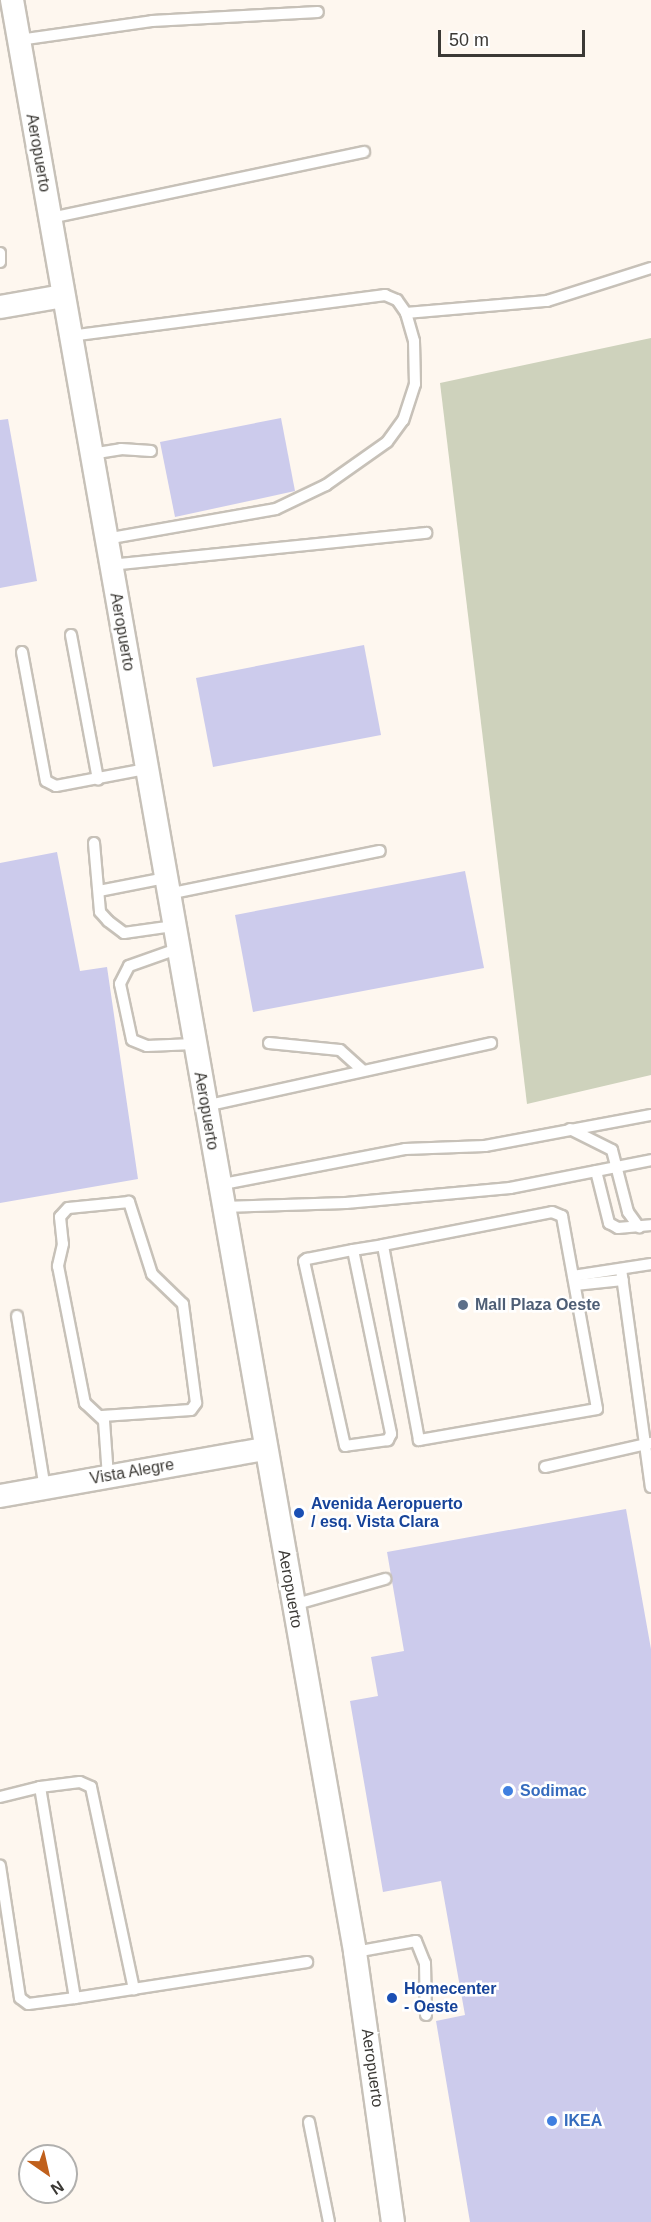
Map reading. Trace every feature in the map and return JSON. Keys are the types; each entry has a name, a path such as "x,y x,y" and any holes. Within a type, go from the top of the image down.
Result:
{"street":[{"name":"Aeropuerto","path":"12,0 292,1605 356,1952 393,2222"},
{"path":"0,307 63,296"},
{"name":"Vista Alegre","path":"0,1496 265,1449"}],"lane":[{"path":"18,40 152,21 318,12"},
{"path":"50,218 364,152"},
{"path":"0,253 0,262"},
{"path":"406,313 547,301 651,268"},
{"path":"70,336 385,295 397,300 406,313 414,341 415,384 403,420 371,454 326,485 276,509 106,539"},
{"path":"91,454 121,448 151,451"},
{"path":"110,565 426,533"},
{"path":"71,635 98,779"},
{"path":"21,652 46,780 56,786 146,769"},
{"path":"94,843 100,912 124,933 173,926"},
{"path":"99,891 166,886 380,851"},
{"path":"177,949 129,966 120,984 132,1040 147,1046 194,1044"},
{"path":"269,1043 340,1050 363,1071"},
{"path":"205,1106 491,1043"},
{"path":"637,1115 651,1108"},
{"path":"219,1185 405,1149 485,1146 637,1115 651,1115"},
{"path":"570,1129 603,1142 619,1166 628,1212 639,1227"},
{"path":"222,1207 346,1203 510,1188 651,1160"},
{"path":"596,1171 609,1223 618,1228 651,1226"},
{"path":"102,1416 190,1410 196,1403 183,1304 152,1274 129,1202 68,1208 60,1216 63,1244 58,1266 85,1403 102,1416 108,1477"},
{"path":"353,1250 391,1434 388,1440 350,1447 342,1443 303,1264 307,1258 557,1213 562,1216 597,1409 420,1441 383,1245"},
{"path":"574,1280 622,1275 651,1264"},
{"path":"622,1275 647,1444 651,1487"},
{"path":"16,1316 45,1488"},
{"path":"545,1467 647,1444"},
{"path":"292,1605 385,1579"},
{"path":"0,1797 40,1787 80,1782 91,1787 134,1989"},
{"path":"40,1787 75,1998"},
{"path":"0,1866 20,1998 28,2004 307,1962"},
{"path":"356,1952 416,1941 425,1963 426,2015"},
{"path":"309,2122 329,2222"}],"green space":[{"path":"651,338 651,1075 527,1104 440,383"}],"building":[{"path":"281,418 295,491 175,517 160,442"},
{"path":"8,419 37,581 0,588 0,420"},
{"path":"364,645 381,735 213,767 196,678"},
{"path":"57,852 80,971 107,967 138,1179 0,1203 0,863"},
{"path":"465,871 484,968 253,1012 235,915"},
{"name":"Sodimac","path":"626,1509 651,1649 651,2222 470,2222 436,2021 465,2015 441,1881 383,1892 350,1701 378,1696 371,1657 404,1651 387,1552"}],"place":[{"name":"Mall Plaza Oeste","path":"463,1305"},
{"name":"Avenida Aeropuerto / esq. Vista Clara","path":"299,1513"},
{"name":"Sodimac","path":"508,1791"},
{"name":"Homecenter - Oeste","path":"392,1998"},
{"name":"IKEA","path":"552,2121"}]}
